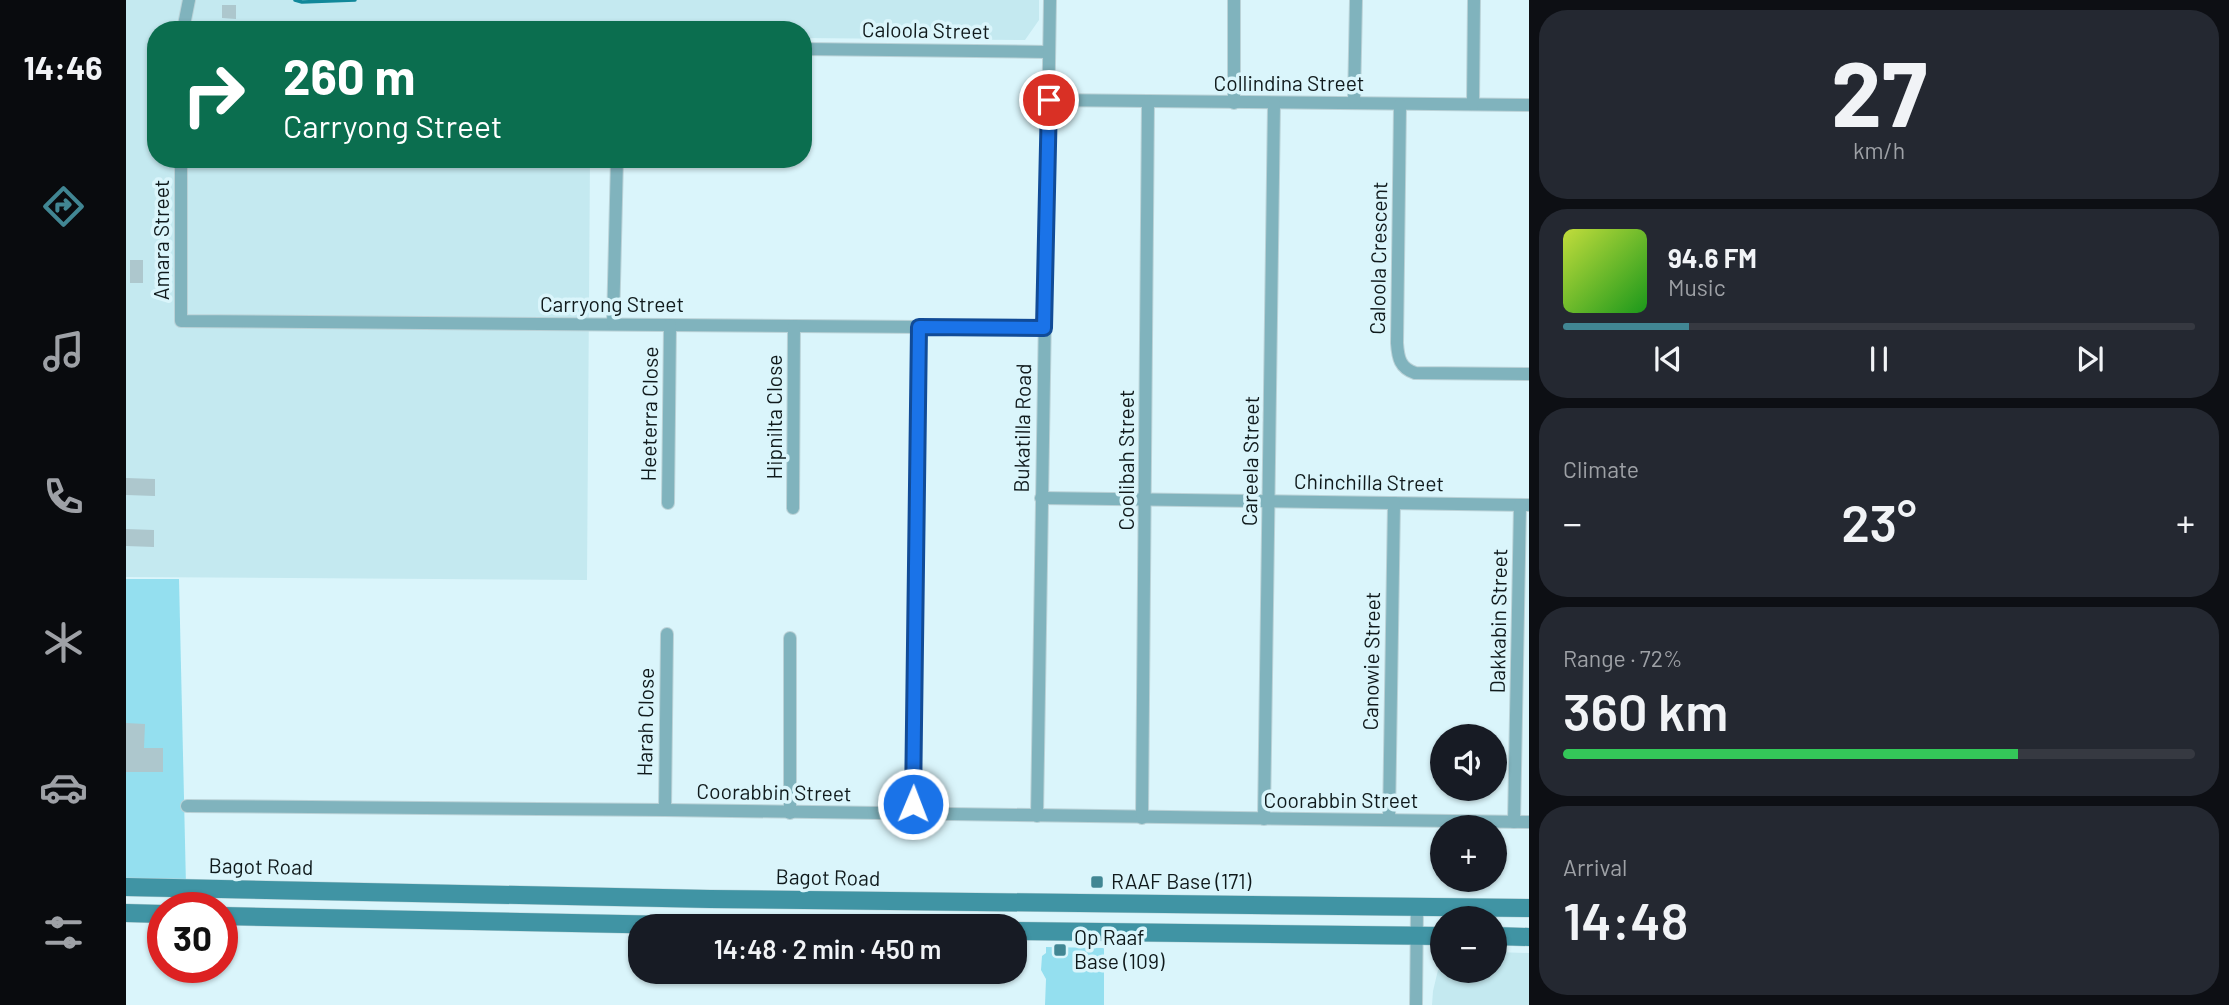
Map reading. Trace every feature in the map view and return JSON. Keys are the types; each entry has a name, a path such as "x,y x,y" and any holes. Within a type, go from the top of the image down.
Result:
{"main road":[{"name":"Bagot Road","path":"126,887 710,899 1529,908"},
{"path":"126,913 147,914"},
{"path":"238,916 628,924"},
{"path":"1027,931 1430,936"},
{"path":"1507,936 1529,937"}],"street":[{"path":"184,21 189,0"},
{"name":"Bukatilla Road","path":"1037,816 1050,0"},
{"path":"1234,0 1234,103"},
{"path":"1354,103 1356,0"},
{"path":"1473,104 1474,0"},
{"name":"Caloola Street","path":"812,49 1049,52"},
{"name":"Collindina Street","path":"1049,100 1529,105"},
{"name":"Coolibah Street","path":"1142,818 1148,102"},
{"name":"Careela Street","path":"1264,819 1274,104"},
{"name":"Caloola Crescent","path":"1400,105 1397,343 1401,363 1415,373 1529,374"},
{"name":"Amara Street","path":"180,321 181,168"},
{"path":"613,324 617,168"},
{"name":"Carryong Street","path":"180,321 1044,328"},
{"name":"Heeterra Close","path":"668,503 670,325"},
{"name":"Hipnilta Close","path":"793,508 794,326"},
{"path":"912,815 919,327"},
{"name":"Chinchilla Street","path":"1041,498 1525,505"},
{"name":"Canowie Street","path":"1389,820 1394,503"},
{"name":"Dakkabin Street","path":"1514,822 1525,505"},
{"name":"Harah Close","path":"665,810 667,634"},
{"path":"789,813 790,638"},
{"name":"Coorabbin Street","path":"187,806 1529,822"},
{"path":"1416,1005 1417,907"}],"shaded area":[{"path":"126,0 1039,0 1039,20 1025,40 812,38 812,21 147,21 147,168 590,168 587,580 126,577"},
{"path":"126,579 179,579 186,886 126,885"},
{"path":"1046,947 1104,948 1104,1005 1045,1005 1046,979 1041,970"},
{"path":"1507,952 1529,953 1529,1005 1432,1005 1435,983 1507,983"}],"building":[{"path":"222,5 236,5 236,19 222,18"},
{"path":"130,260 143,260 143,283 130,283"},
{"path":"126,478 155,479 155,496 126,495"},
{"path":"126,529 154,530 154,547 126,546"},
{"path":"126,723 145,724 144,748 163,748 163,772 126,772"}],"waterway":[{"path":"295,0 355,0"}],"place":[{"name":"RAAF Base (171)","path":"1097,882"},
{"name":"Op Raaf Base (109)","path":"1060,950"}],"route":[{"path":"913,804 919,327 1044,328 1049,100"}]}
